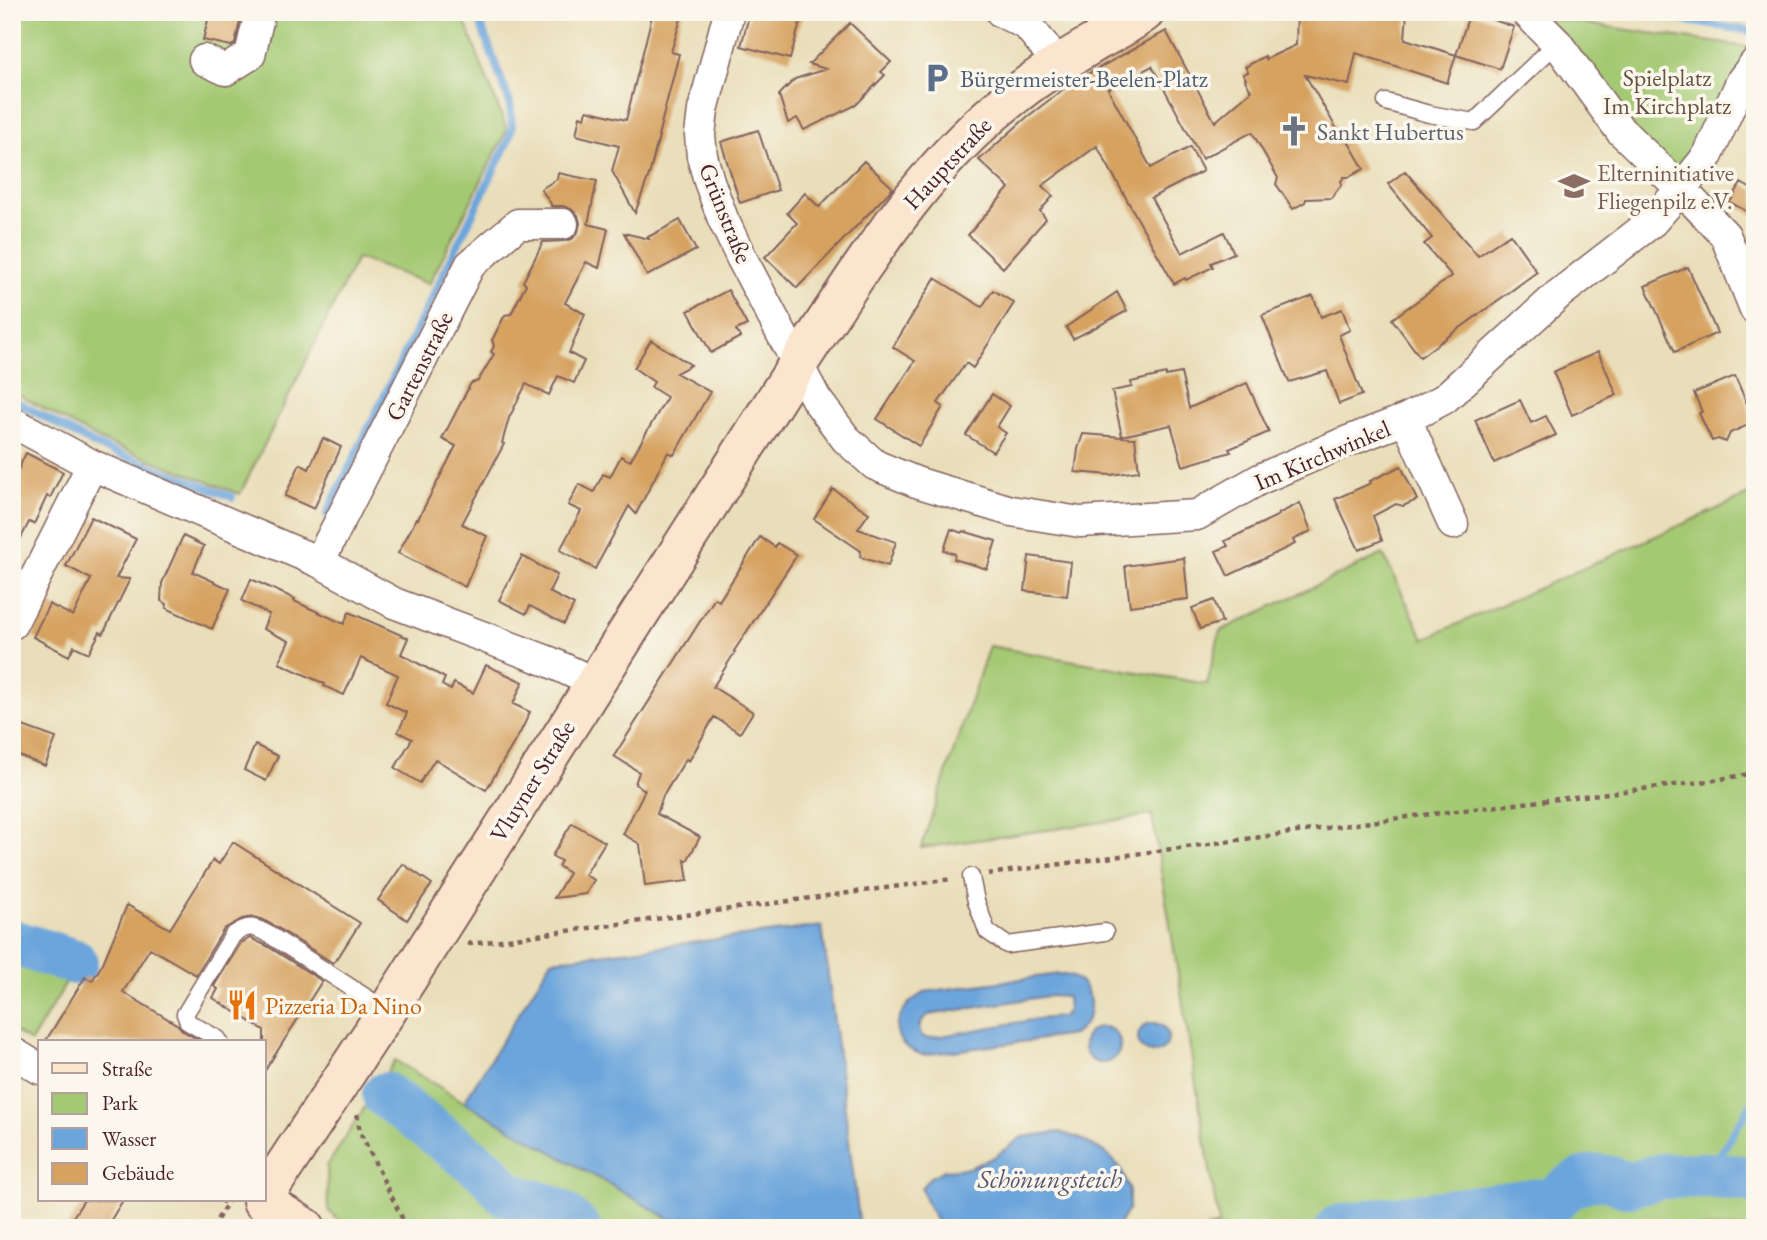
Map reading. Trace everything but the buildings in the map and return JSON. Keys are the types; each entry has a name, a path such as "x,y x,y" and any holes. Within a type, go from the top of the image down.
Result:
{"main road":[{"name":"Hauptstraße","path":"798,364 910,200 968,136 1016,93 1145,12"},
{"name":"Vluyner Straße","path":"266,1195 387,1011 798,364"},
{"path":"259,1205 306,1228"}],"street":[{"path":"204,60 226,70 250,55 260,12"},
{"name":"Grünstraße","path":"729,12 703,110 700,135 702,156 723,219 798,364"},
{"path":"1001,12 1027,25 1059,64"},
{"path":"1526,12 1557,43 1619,130 1725,235 1752,291"},
{"name":"Im Kirchwinkel","path":"798,364 816,399 846,439 875,465 916,482 1011,511 1080,522 1197,515 1260,479 1406,419 1444,399 1559,295 1652,222 1708,155 1742,80 1755,63"},
{"name":"Gartenstraße","path":"319,562 470,265 518,224 563,224"},
{"path":"1406,419 1453,524"},
{"path":"12,422 92,465 319,562 394,603 550,662 595,683"},
{"path":"12,624 92,465"},
{"path":"12,1052 38,1068"}],"lane":[{"path":"1386,102 1429,114 1474,122 1557,43"},
{"path":"971,877 987,931 1007,945 1105,932"},
{"path":"218,1040 188,1022 185,1014 233,935 243,928 251,927 266,933 387,1011"}],"path":[{"path":"439,929 471,944 1415,816 1709,781 1755,773"},
{"path":"330,1099 358,1114 360,1132 407,1228"},
{"path":"212,1228 227,1204 224,1202"}],"green space":[{"path":"12,12 461,12 507,130 429,284 357,258 240,494 100,440 12,391"},
{"name":"Spielplatz Im Kirchplatz","path":"1546,18 1754,48 1735,78 1682,179 1623,126"},
{"path":"1755,492 1755,1228 1206,1228 1219,1225 1152,815 921,848 989,646 1207,684 1220,631 1383,554 1424,639"},
{"path":"12,930 84,953 31,1042 12,1030"},
{"path":"395,1060 686,1228 346,1228 328,1210 327,1166"}],"water":[{"path":"822,926 860,1228 686,1228 464,1102 552,960"},
{"path":"1059,974 1075,978 1084,986 1090,1001 1089,1013 1082,1028 1073,1035 923,1055 907,1047 898,1037 897,1030 906,1007 924,992","holes":["1048,996 1067,997 1068,1011 1062,1017 930,1038 922,1037 919,1027 928,1015"]},
{"path":"1153,1023 1164,1027 1168,1038 1164,1049 1153,1053 1142,1049 1138,1038 1142,1027"},
{"path":"1102,1027 1115,1032 1120,1045 1115,1058 1102,1063 1089,1058 1084,1045 1089,1032"},
{"name":"Schönungsteich","path":"1059,1132 1079,1138 1105,1152 1120,1167 1129,1189 1129,1208 1119,1224 1112,1228 1075,1228 1060,1223 1047,1224 1040,1228 941,1228 921,1188 930,1177 945,1170 969,1168 994,1157 1022,1137"}],"waterway":[{"path":"327,514 509,139 512,127 510,103 476,12"},
{"path":"1627,12 1751,31"},
{"path":"12,399 95,445 232,497"},
{"path":"12,942 75,962"},
{"path":"385,1095 490,1174 506,1194 549,1207 578,1228"},
{"path":"1707,1175 1755,1098"},
{"path":"1338,1228 1525,1202 1553,1201 1569,1187 1595,1177 1615,1180 1625,1185 1662,1176 1707,1175 1749,1179 1755,1182"}],"place":[{"name":"Bürgermeister-Beelen-Platz","path":"937,78"},
{"name":"Sankt Hubertus","path":"1294,131"},
{"name":"Elterninitiative Fliegenpilz e.V.","path":"1574,186"},
{"name":"Pizzeria Da Nino","path":"242,1005"}]}
